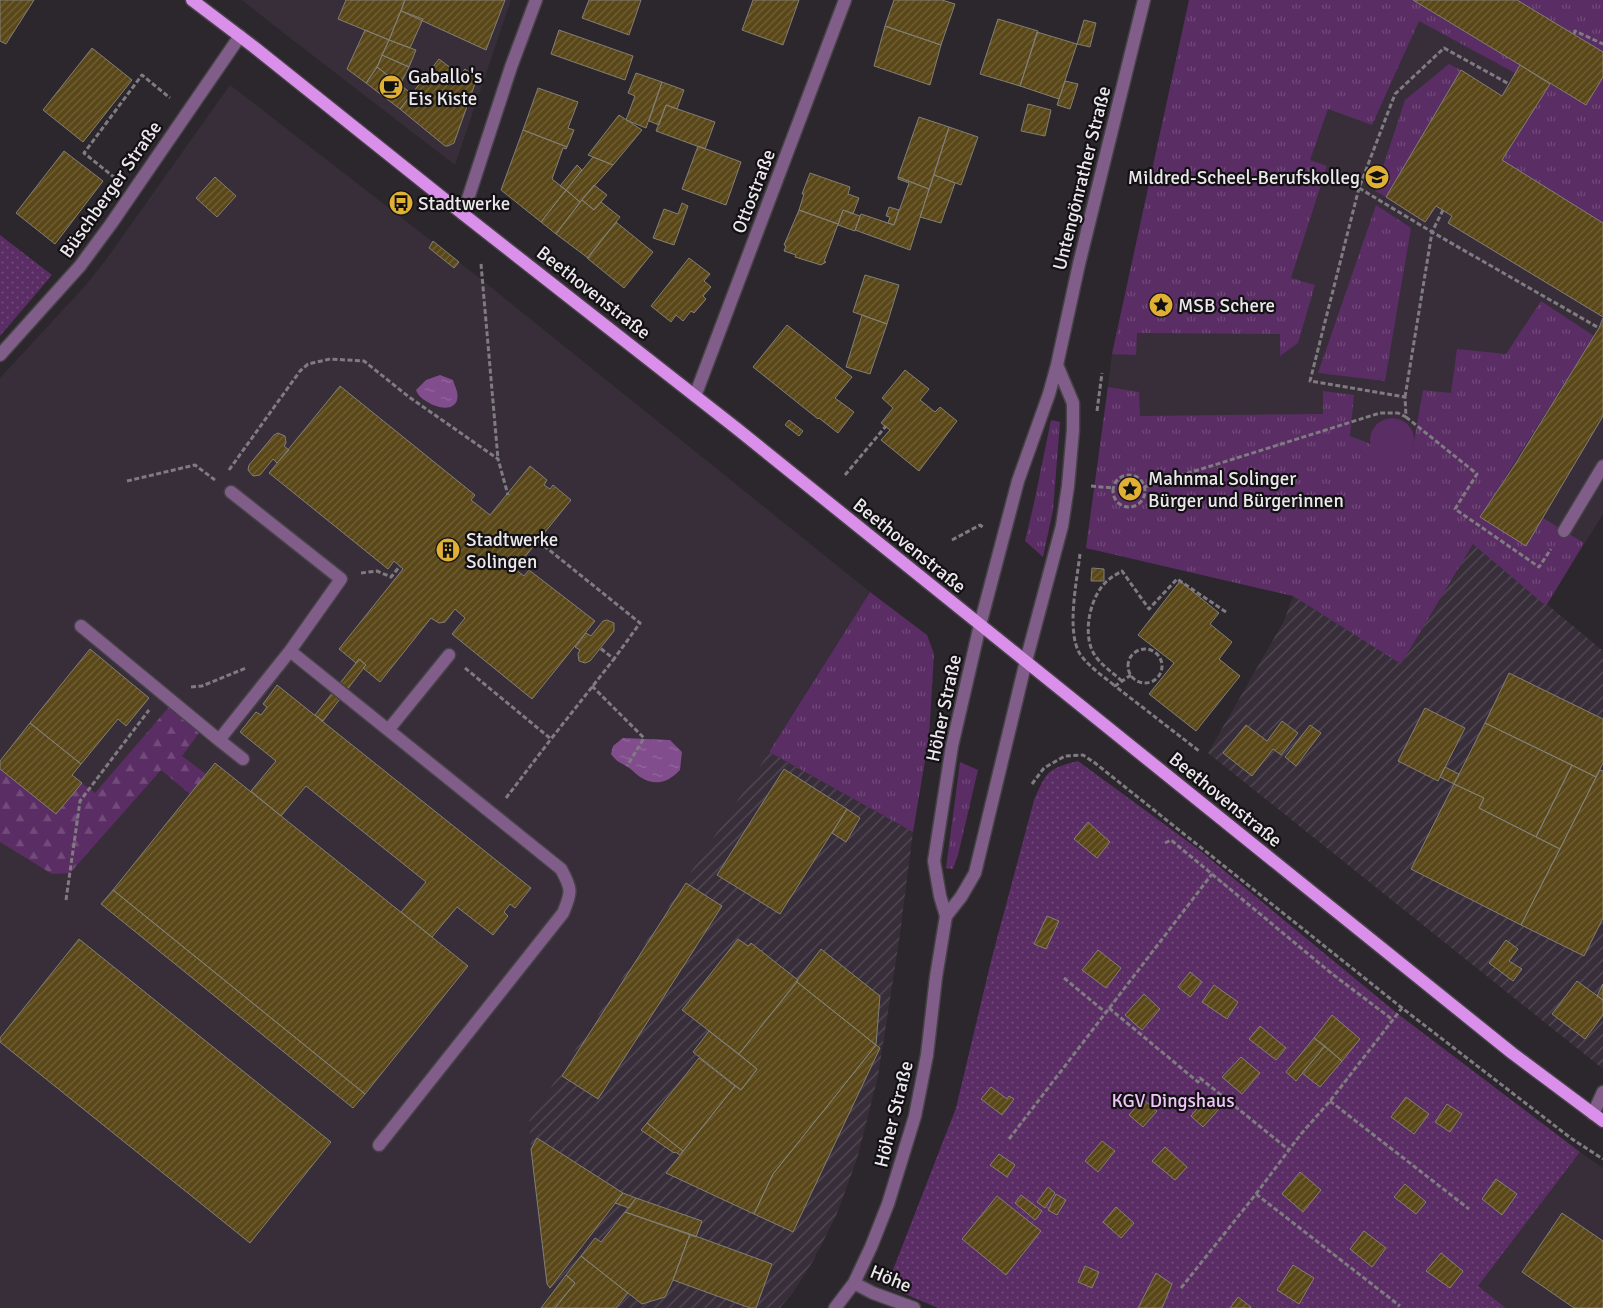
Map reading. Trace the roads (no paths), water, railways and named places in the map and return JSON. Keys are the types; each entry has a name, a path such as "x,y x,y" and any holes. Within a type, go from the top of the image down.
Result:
{"main road":[{"name":"Beethovenstraße","path":"192,0 695,396 1512,1053 1598,1117"}],"street":[{"path":"463,214 511,67 536,0"},
{"name":"Ottostraße","path":"695,396 845,0"},
{"name":"Untengönrather Straße","path":"980,626 1018,481 1049,394 1057,365 1079,264 1144,0"},
{"name":"Büschberger Straße","path":"0,355 80,266 134,192 240,36"},
{"path":"1026,661 1062,526 1068,486 1073,430 1073,402 1057,365"},
{"path":"1564,531 1603,466"},
{"path":"218,740 290,651 342,579 231,492"},
{"path":"80,626 242,759"},
{"name":"Höher Straße","path":"835,1308 854,1283 871,1247 888,1204 915,1116 927,1056 936,977 946,916 940,896 934,861 952,746 980,626"},
{"path":"290,651 562,869 571,886 568,902 563,913 379,1145"},
{"path":"389,730 449,655"},
{"name":"Höher Straße","path":"946,916 969,886 974,873 1026,661"},
{"path":"1598,1117 1603,1092"},
{"name":"Höhe","path":"854,1283 873,1293 914,1308"}],"water":[{"path":"440,375 453,380 458,395 454,405 449,407 436,406 429,403 418,395 416,390 426,380"},
{"path":"623,738 670,740 682,752 680,770 667,780 658,782 647,781 611,754 613,746"}],"place":[{"name":"Gaballo's Eis Kiste","path":"391,87"},
{"name":"Mildred-Scheel-Berufskolleg","path":"1377,177"},
{"name":"Stadtwerke","path":"401,203"},
{"name":"MSB Schere","path":"1161,305"},
{"name":"Mahnmal Solinger Bürger und Bürgerinnen","path":"1130,489"},
{"name":"Stadtwerke Solingen","path":"448,550"}],"park label":[{"name":"KGV Dingshaus","path":"1173,1100"}]}
